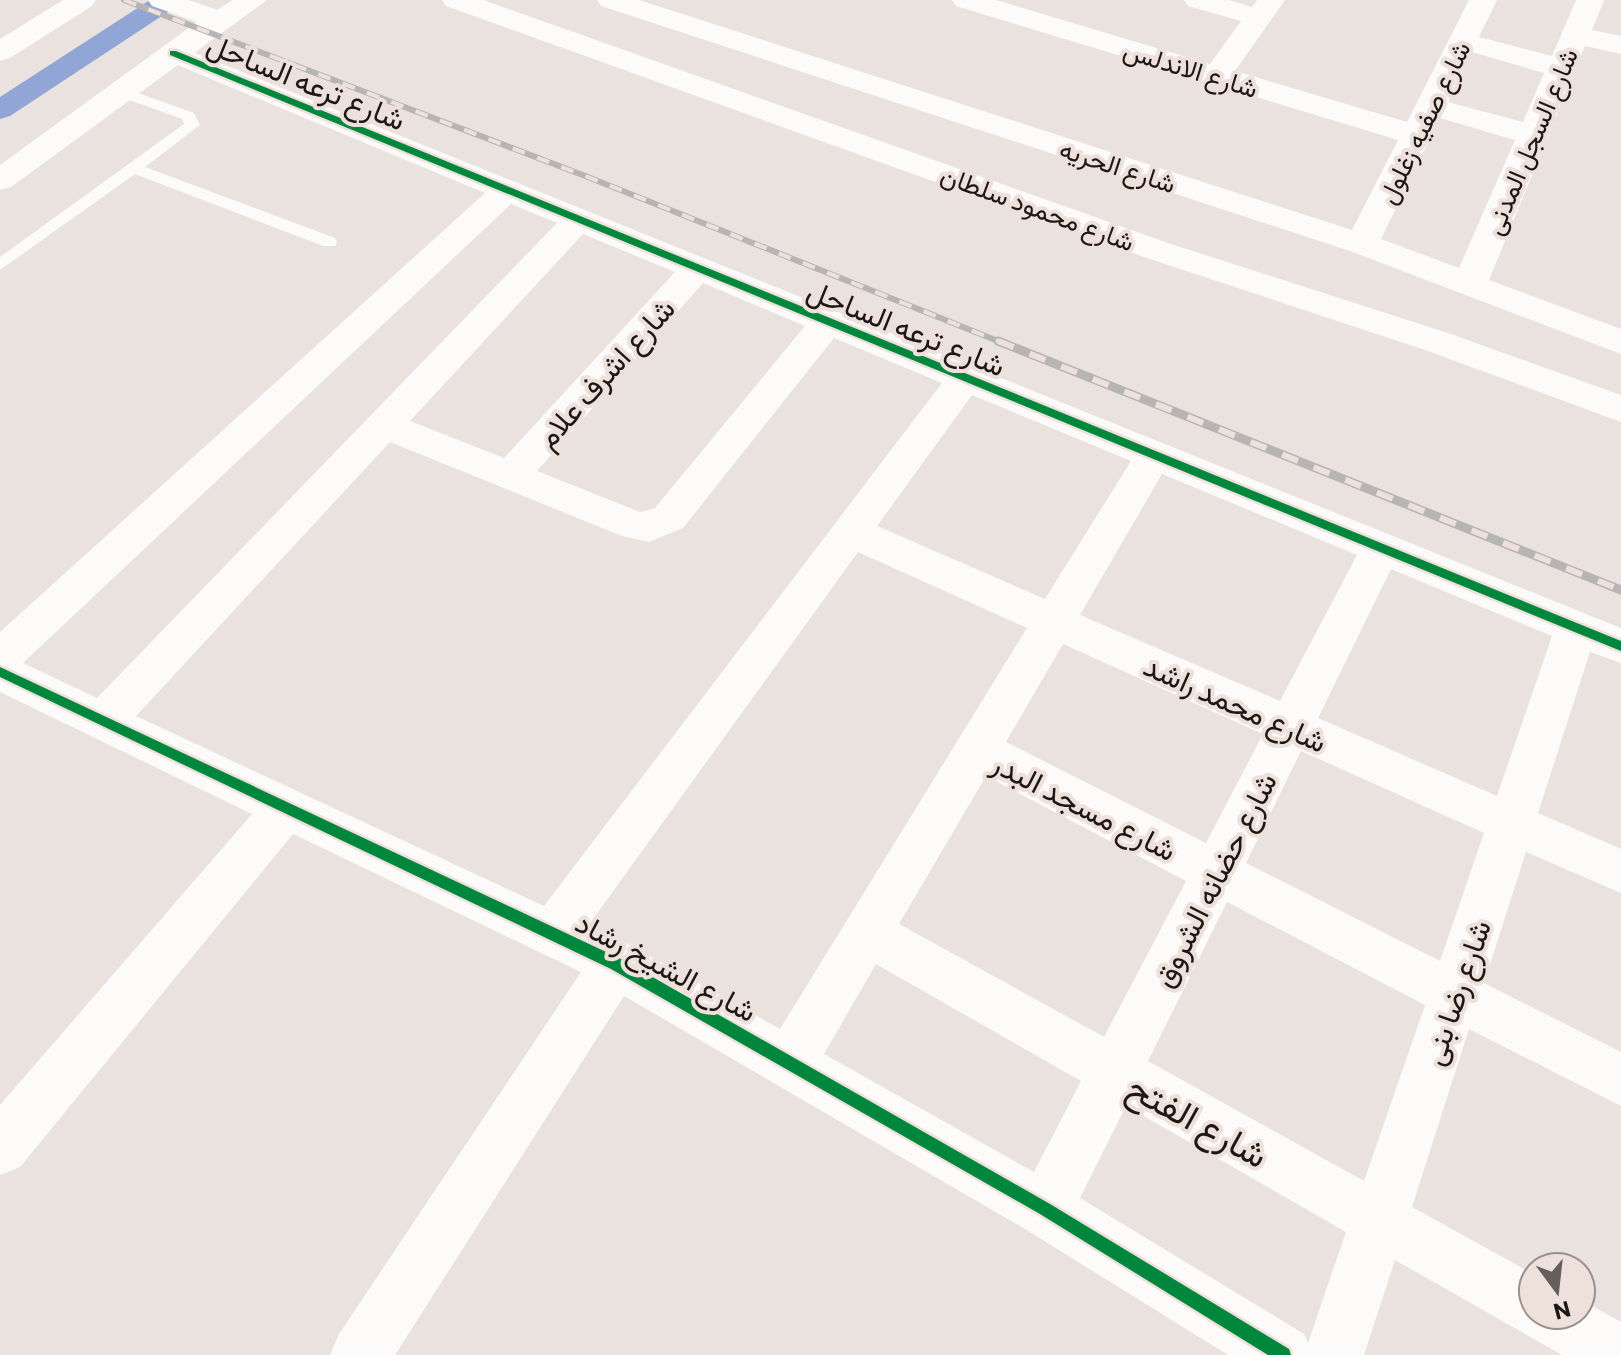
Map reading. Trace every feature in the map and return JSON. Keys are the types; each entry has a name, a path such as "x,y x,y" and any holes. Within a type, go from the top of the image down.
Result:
{"street":[{"path":"162,0 211,17"},
{"path":"0,180 173,53 211,17 253,0"},
{"name":"شارع محمود سلطان","path":"456,0 1156,250 1438,342 1621,409"},
{"name":"شارع الحريه","path":"611,0 1362,244 1621,342"},
{"name":"شارع الاندلس","path":"966,0 1416,135"},
{"path":"1198,0 1265,9 1217,75"},
{"name":"شارع صفيه زغلول","path":"1362,244 1483,0"},
{"name":"شارع السجل المدنى","path":"1470,283 1590,0"},
{"path":"0,52 72,2"},
{"path":"1576,35 1621,45"},
{"path":"1463,41 1561,68"},
{"name":"شارع ترعه الساحل","path":"173,53 1599,638"},
{"path":"1430,106 1533,135"},
{"path":"0,658 507,190"},
{"path":"103,721 579,219"},
{"name":"شارع اشرف علام","path":"510,476 698,268"},
{"path":"384,425 636,526 659,524 669,518 828,322"},
{"path":"553,933 965,378"},
{"path":"790,1061 1154,455"},
{"name":"شارع محمد راشد","path":"851,532 1621,872"},
{"name":"شارع حضانه الشروق","path":"1045,1209 1381,548"},
{"name":"شارع رضا بنى","path":"1334,1355 1512,824 1599,638"},
{"name":"شارع الشيخ رشاد","path":"0,672 616,964 1045,1209 1283,1355"},
{"name":"شارع مسجد البدر","path":"977,749 1621,1080"},
{"path":"0,1147 286,808"},
{"name":"شارع الفتح","path":"866,932 1517,1297"},
{"path":"360,1355 616,964"},
{"path":"1578,1331 1621,1355"}],"lane":[{"path":"0,265 189,128 192,122 189,116 121,92"},
{"path":"134,168 329,242"}],"waterway":[{"path":"0,110 168,0"}],"railway":[{"path":"124,0 588,177 998,341"},
{"path":"998,341 1621,590"},
{"path":"998,341 1003,343"}],"cycle path":[{"path":"173,53 1621,646"},
{"path":"0,672 616,964 1045,1209 1283,1355"}]}
